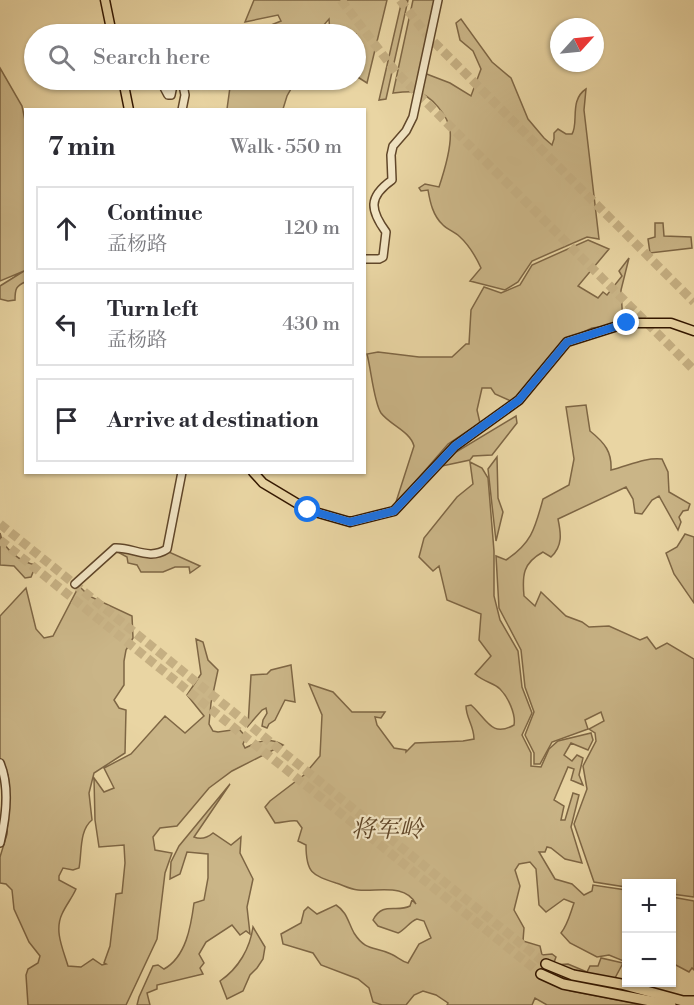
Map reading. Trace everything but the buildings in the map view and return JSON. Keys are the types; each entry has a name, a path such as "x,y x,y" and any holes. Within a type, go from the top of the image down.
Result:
{"highway":[{"path":"546,964 573,975 621,984 683,1001 694,1001"},
{"path":"541,974 563,984 671,1005"}],"main road":[{"path":"105,0 110,24"},
{"path":"125,90 129,108"},
{"path":"255,474 263,483 308,510 350,522 394,511 455,446 519,400 567,342 627,323 671,323 694,331"}],"street":[{"path":"366,259 383,257 386,232 376,218 375,196 392,180 393,146 406,131 413,117 438,0"},
{"path":"183,108 185,100 184,90"},
{"path":"75,584 115,548 151,555 166,549 182,474"},
{"path":"0,763 6,780 6,806 0,843"}],"green space":[{"path":"254,0 387,0 367,83 366,24 329,24 329,19 325,24 274,24 281,21 278,15 245,22"},
{"path":"402,0 408,0 386,99 379,100"},
{"path":"413,0 438,0 424,73 450,83 471,96 481,69 473,51 460,40 456,23 461,19 492,62 511,78 528,119 552,145 554,133 558,129 566,134 572,134 576,105 586,89 584,110 599,239 587,237 532,261 518,282 505,290 470,281 481,268 477,260 463,240 445,227 434,213 428,190 421,191 419,188 425,184 439,187 450,143 450,130 449,124 438,107 428,97 417,92 393,93"},
{"path":"0,68 22,106 24,116 24,271 0,281"},
{"path":"230,90 290,90 283,108 227,108"},
{"path":"655,223 663,223 664,236 691,237 692,248 650,253 648,239 655,237"},
{"path":"588,240 609,249 578,286 598,298 603,292 607,295 622,276 619,271 629,258 621,290 623,324 592,328 572,337 513,402 495,394 491,388 482,388 477,410 480,423 448,444 395,505 414,446 404,432 381,413 367,354 378,352 419,357 452,357 466,344 469,344 471,310 484,287 501,293 520,285 532,265"},
{"path":"24,271 24,283 17,288 15,300 0,299 0,286"},
{"path":"586,405 590,431 606,448 611,470 643,461 662,459 668,472 669,492 690,504 688,510 683,511 679,517 681,522 678,530 659,496 652,500 642,514 635,513 633,499 626,487 558,519 560,534 558,548 551,557 543,552 536,556 525,570 523,582 524,596 535,606 541,592 566,616 589,627 609,626 640,640 647,637 656,649 667,643 694,659 694,897 676,895 676,879 622,879 622,886 594,882 574,824 587,789 583,766 596,741 595,733 589,729 604,721 601,712 585,720 588,729 552,742 540,764 534,764 534,753 525,735 534,712 525,687 521,650 499,608 496,556 506,560 515,554 527,541 535,527 543,499 569,485 574,459 566,407"},
{"path":"516,416 517,423 492,455 473,456 470,460 442,466 456,452"},
{"path":"497,457 498,498 503,512 496,541 488,469"},
{"name":"将军岭","path":"470,462 482,468 488,478 494,551 494,596 500,620 518,651 522,687 532,713 522,735 531,753 531,766 541,767 549,749 558,741 591,733 593,740 588,750 571,743 564,755 572,761 577,755 583,758 579,775 583,785 571,780 574,769 568,767 554,800 564,806 561,820 565,820 573,793 579,795 571,827 582,863 565,859 551,848 547,847 545,852 539,852 555,879 572,884 584,895 592,891 593,885 622,889 622,960 609,955 597,957 570,943 561,933 574,903 564,899 546,912 539,905 536,869 530,862 519,864 515,870 520,886 514,910 524,928 523,941 540,946 542,955 552,954 556,957 553,965 568,964 587,972 590,966 598,966 601,958 622,963 615,978 593,987 552,975 551,984 571,991 643,1005 547,1005 535,998 532,1005 447,1005 448,1003 436,995 423,991 414,995 406,1005 382,1005 373,1002 369,988 358,979 321,965 313,953 283,944 281,934 301,923 304,911 308,907 317,914 336,905 345,914 358,939 371,948 391,954 408,963 419,944 431,938 424,921 417,919 398,933 378,926 373,920 377,914 385,909 410,906 412,900 416,904 411,897 398,891 355,889 316,875 307,862 306,845 298,841 302,828 297,821 275,823 265,807 304,775 320,756 322,715 309,684 333,692 352,712 385,712 381,718 375,717 377,725 394,748 406,750 406,752 415,743 474,739 466,706 471,705 495,728 514,725 513,711 503,692 475,674 491,656 479,640 481,614 447,600 439,566 433,571 419,557 424,538 457,497 473,484"},
{"path":"0,533 13,554 36,565 31,577 25,578 14,566 0,565"},
{"path":"685,534 694,537 694,603 674,574 666,553 677,547"},
{"path":"116,551 151,558 169,552 200,566 190,573 189,567 175,567 163,572 141,572 137,565 128,563 127,557"},
{"path":"79,586 89,596 132,616 133,638 126,650 124,685 114,700 119,708 126,710 125,753 94,773 89,793 92,820 83,836 79,868 73,870 63,868 59,876 59,880 76,889 62,914 59,927 60,940 68,966 81,967 93,959 102,965 106,964 104,963 110,946 116,894 122,893 124,845 99,847 95,820 94,778 104,792 114,788 104,768 131,754 165,716 185,733 204,716 187,695 201,674 196,639 203,642 208,660 218,670 209,724 213,731 239,729 246,737 243,744 245,748 264,741 273,741 283,745 232,771 209,788 177,826 160,828 153,837 155,850 172,853 165,873 157,939 126,1005 28,1005 26,975 28,969 38,963 40,956 29,942 14,909 12,890 6,884 0,883 0,857 7,834 9,788 8,775 0,762 0,616 26,588 36,629 44,638 53,636"},
{"path":"291,665 295,702 285,700 275,720 267,728 262,726 267,713 266,708 248,726 251,675 267,674 271,670"},
{"path":"230,784 194,837 204,838 213,833 231,845 241,837 240,853 253,879 247,907 250,934 246,931 240,935 232,925 206,942 199,954 204,963 200,968 203,974 157,985 157,989 147,993 150,1005 137,1005 153,966 158,965 164,969 178,957 189,931 194,903 204,900 208,878 208,854 187,852 180,874 170,879 171,862 179,846"},
{"path":"676,898 694,901 694,970 692,968 689,972 676,965"},
{"path":"253,927 265,947 263,959 250,975 243,991 227,999 220,981 233,970 242,957"}],"tunnel":[{"path":"341,0 359,24"},
{"path":"400,0 427,35 694,302"},
{"path":"366,33 396,72 694,370"},
{"path":"0,524 546,964"},
{"path":"0,540 541,974"}],"route":[{"path":"308,510 350,522 394,511 455,446 519,400 567,342 627,323"}]}
